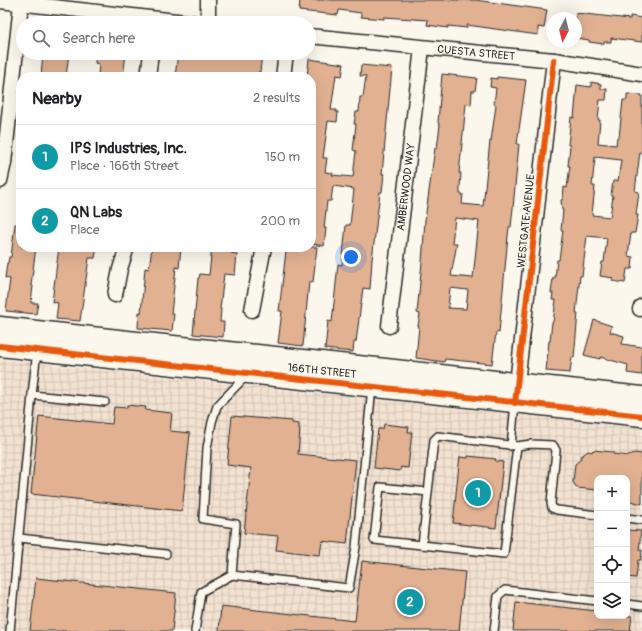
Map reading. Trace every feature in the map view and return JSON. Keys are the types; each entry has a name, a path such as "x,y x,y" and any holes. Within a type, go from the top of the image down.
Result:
{"street":[{"path":"208,0 208,16"},
{"path":"0,1 115,16"},
{"path":"20,16 21,4"},
{"name":"CUESTA STREET","path":"316,37 554,60 642,74"},
{"name":"AMBERWOOD WAY","path":"389,326 422,48"},
{"path":"0,181 4,163 16,51"},
{"path":"149,72 150,60"},
{"path":"284,72 285,60"},
{"name":"WESTGATE AVENUE","path":"516,393 554,60"},
{"path":"115,295 120,269 125,252"},
{"path":"252,310 263,252"},
{"name":"166TH STREET","path":"0,326 516,393 642,416"},
{"name":"166TH STREET","path":"0,346 372,387 642,397"}],"lane":[{"path":"10,631 37,350"},
{"path":"232,575 236,524 203,519 207,448 217,406 249,373"},
{"path":"195,631 201,592 232,575 349,588 356,547 372,387"},
{"path":"428,492 380,487 374,540 504,554 514,446 516,393"},
{"path":"32,395 105,402"},
{"path":"422,545 434,440 438,436 514,446 531,444 553,445 556,450 551,503 552,508 594,515"},
{"path":"630,518 642,520"},
{"path":"19,538 166,554"},
{"path":"494,631 498,596 505,590 594,601"},
{"path":"630,604 642,606"}],"shaded area":[{"path":"0,359 642,428 642,631 0,631"}],"building":[{"path":"300,0 475,0 547,10 544,28 538,27 538,35 467,25 467,28 448,26 448,28 427,25 428,20 361,17 361,13 339,10 338,15 299,11"},
{"path":"582,14 630,19 630,16 642,18 642,42 611,38 611,42 604,42 604,44 589,42 589,40 582,39"},
{"path":"42,60 68,60 67,72 41,72"},
{"path":"95,60 125,60 124,72 98,72 99,64 95,63"},
{"path":"177,60 261,60 260,72 176,72"},
{"path":"309,60 344,64 342,76 336,75 331,110 337,110 336,112 338,112 337,122 328,121 323,158 327,158 325,172 333,173 332,175 353,177 356,151 353,150 356,124 354,124 356,112 359,112 360,97 363,97 366,76 360,76 361,65 392,68 382,174 384,174 382,192 380,192 370,289 363,288 356,342 354,342 353,352 325,349 328,321 332,322 338,264 342,265 346,225 350,225 354,189 333,186 331,201 327,201 324,246 316,245 316,72 308,72"},
{"path":"442,74 477,78 475,91 472,91 471,105 466,104 459,173 461,173 460,194 463,194 462,204 483,206 490,141 496,105 494,104 496,88 490,87 491,78 497,79 497,77 526,80 517,144 519,144 513,208 511,227 509,227 499,333 496,332 492,364 445,359 444,362 416,358 420,314 417,313 425,220 435,148 437,148 440,125 438,122","holes":["455,218 479,221 473,278 451,276 457,243 452,243","450,288 468,290 466,309 448,308"]},
{"path":"591,82 601,84 601,89 607,89 606,100 600,100 598,143 616,145 617,137 619,137 623,100 627,100 627,94 642,95 642,152 640,152 635,191 639,192 636,215 638,215 635,233 631,233 628,256 633,257 632,269 627,269 625,283 612,281 613,278 600,276 602,262 604,262 607,238 587,236 582,276 580,276 576,313 578,313 574,358 572,357 570,373 546,371 549,341 556,300 552,300 553,293 551,293 553,278 555,278 557,260 559,260 563,230 561,230 563,210 561,200 563,199 564,187 567,188 570,166 568,166 570,145 568,145 571,117 574,118 577,85 591,87","holes":["595,157 621,160 618,181 613,181 611,195 613,196 610,217 592,215 595,186 592,186"]},
{"path":"15,224 16,252 35,252 31,285 33,286 31,303 38,303 36,314 6,311 10,279 5,278 7,263 9,257 11,257"},
{"path":"317,247 313,282 309,282 303,346 278,343 282,311 279,311 286,252 316,252"},
{"path":"58,252 96,252 95,258 89,258 80,321 56,319 58,303 52,302"},
{"path":"151,252 181,252 179,268 176,267 171,314 174,314 172,331 138,328 139,312 141,313 145,268 149,269"},
{"path":"211,252 231,252 237,254 235,275 224,274 220,309 220,322 224,322 223,337 193,334 198,278 200,274 209,275"},
{"path":"594,320 612,326 610,332 624,336 622,344 642,347 642,375 627,373 628,365 600,357 600,359 584,355"},
{"path":"127,405 146,407 145,410 172,413 170,431 190,433 182,511 31,494 39,416 112,424 114,407 127,408"},
{"path":"232,416 292,421 292,423 299,424 300,429 298,454 356,460 347,544 322,541 320,555 276,550 278,536 244,533 251,468 227,465"},
{"path":"384,424 409,427 408,432 412,432 408,468 401,467 400,471 374,468 378,429 383,429"},
{"path":"593,450 613,452 613,454 629,456 634,453 642,454 642,504 630,501 630,475 594,475 594,490 577,488 573,482 575,464 581,459 580,457 588,451 592,452"},
{"path":"468,456 496,459 495,461 503,462 496,528 453,523 460,457 468,458"},
{"path":"630,530 641,531 639,550 642,550 641,560 638,560 636,578 630,577"},
{"path":"362,561 465,572 459,631 219,631 221,606 355,621"},
{"path":"36,578 176,593 172,631 30,631"},
{"path":"516,602 594,611 594,619 630,619 630,616 632,616 630,631 513,631"}],"cycle path":[{"path":"515,403 554,60"},
{"path":"0,346 642,416"}],"place":[{"name":"IPS Industries, Inc.","path":"478,493"},
{"name":"QN Labs","path":"410,602"}]}
